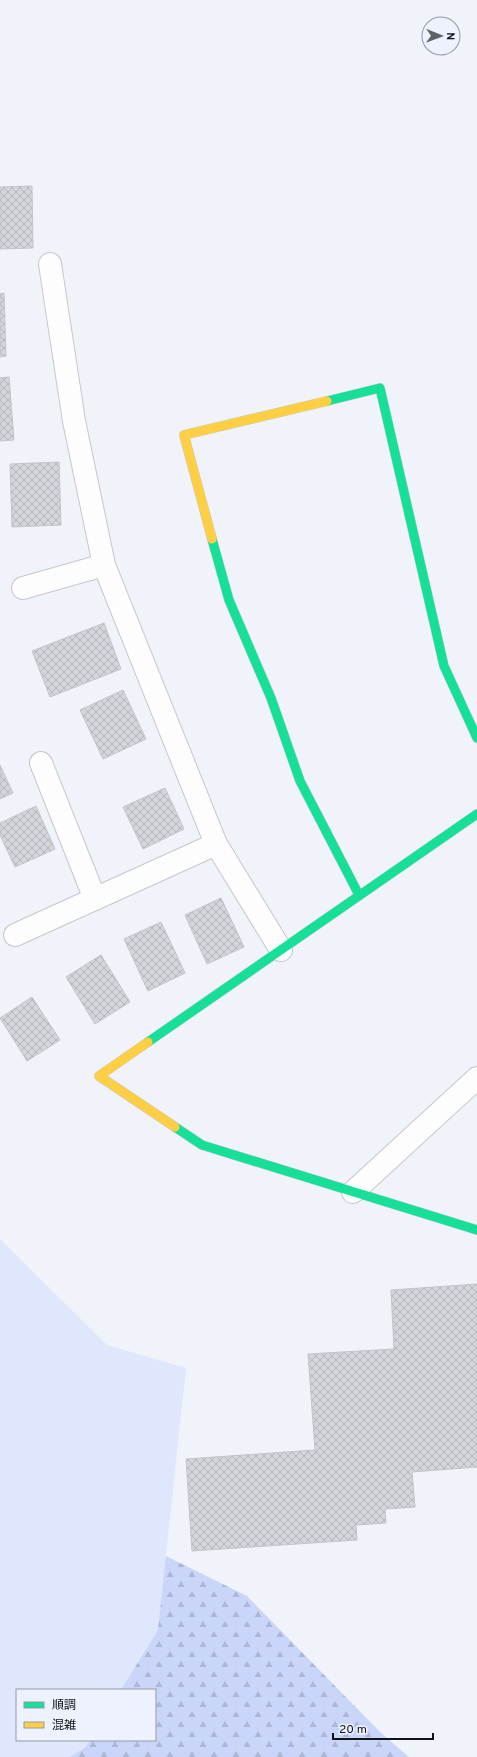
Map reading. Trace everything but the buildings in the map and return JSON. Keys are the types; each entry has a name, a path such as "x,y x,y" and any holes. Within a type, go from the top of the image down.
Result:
{"street":[{"path":"50,264 74,421 104,564 216,844 281,950"},
{"path":"359,896 300,781 271,698 228,600 184,435 380,388 444,666 477,738"},
{"path":"23,588 104,564"},
{"path":"42,763 95,899"},
{"path":"477,814 99,1076 202,1145 477,1230"},
{"path":"15,935 216,844"},
{"path":"353,1192 477,1078"}],"green space":[{"path":"0,1479 22,1485 247,1596 381,1733 409,1757 0,1757"}],"shaded area":[{"path":"0,1239 107,1345 186,1368 158,1630 122,1689 16,1689 16,1741 89,1741 85,1748 69,1757 0,1757"}],"traffic: fast":[{"path":"327,401 380,388 444,666 477,738"},
{"path":"212,539 229,600 271,698 300,781 359,895"},
{"path":"148,1042 477,814"},
{"path":"175,1127 202,1145 477,1230"}],"traffic: slow":[{"path":"212,539 184,435 327,401"},
{"path":"148,1042 99,1076 175,1127"}]}
